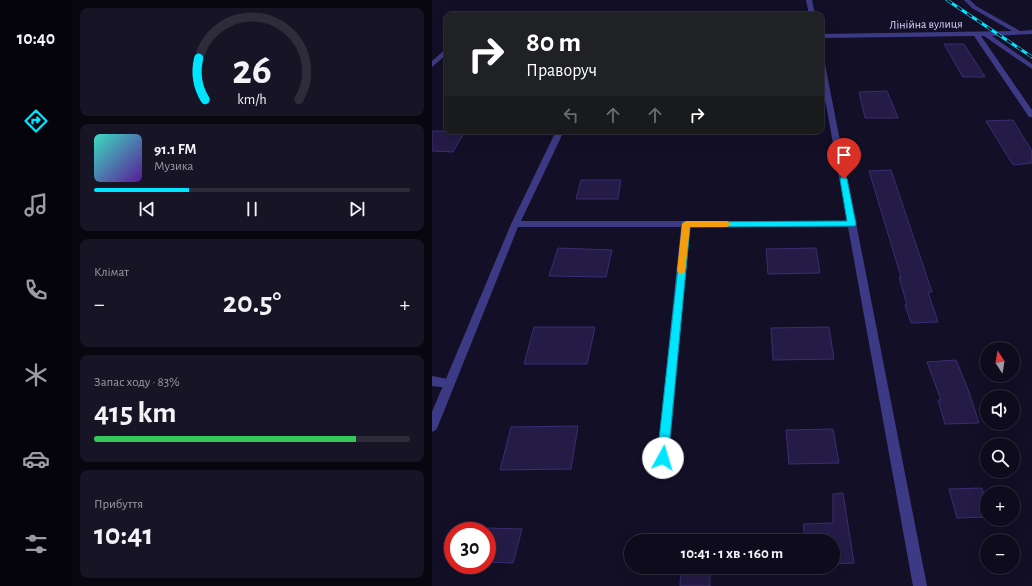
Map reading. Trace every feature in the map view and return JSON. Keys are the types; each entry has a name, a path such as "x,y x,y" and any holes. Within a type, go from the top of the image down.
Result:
{"street":[{"path":"809,0 811,12"},
{"path":"967,0 974,7 1020,33"},
{"name":"Лінійна вулиця","path":"824,36 1032,32"},
{"path":"976,34 1032,115"},
{"path":"985,34 1032,67"},
{"path":"432,65 444,53"},
{"path":"824,75 920,586"},
{"path":"432,426 515,224 559,134"},
{"path":"515,224 852,224"},
{"path":"663,458 686,224"}],"lane":[{"path":"432,381 449,383"}],"building":[{"path":"944,44 964,44 985,77 963,77"},
{"path":"887,91 898,118 865,118 859,92"},
{"path":"1013,120 1032,151 1032,163 1013,165 986,121"},
{"path":"432,131 444,131 444,134 463,134 453,152 432,151"},
{"path":"891,170 932,292 928,292 938,322 911,323 905,305 907,305 899,277 901,277 869,171"},
{"path":"581,180 621,180 618,199 576,199"},
{"path":"558,248 612,250 606,277 549,276"},
{"path":"816,248 820,273 768,274 766,249"},
{"path":"534,327 595,327 587,364 524,364"},
{"path":"829,327 834,359 773,360 771,328"},
{"path":"956,360 969,392 979,423 945,424 938,400 941,400 927,362"},
{"path":"578,426 571,469 500,470 511,427"},
{"path":"833,429 839,463 789,464 786,430"},
{"path":"980,488 980,517 957,518 949,489"},
{"path":"843,493 854,563 840,564 840,534 804,534 803,524 833,523 833,494"},
{"path":"496,528 522,529 513,563 496,562"},
{"path":"681,574 710,574 710,586 680,586"}],"railway":[{"path":"947,0 1032,57"}],"slow traffic":[{"path":"681,271 686,224 727,224"}],"route":[{"path":"663,458 686,224 852,224 844,179"}]}
